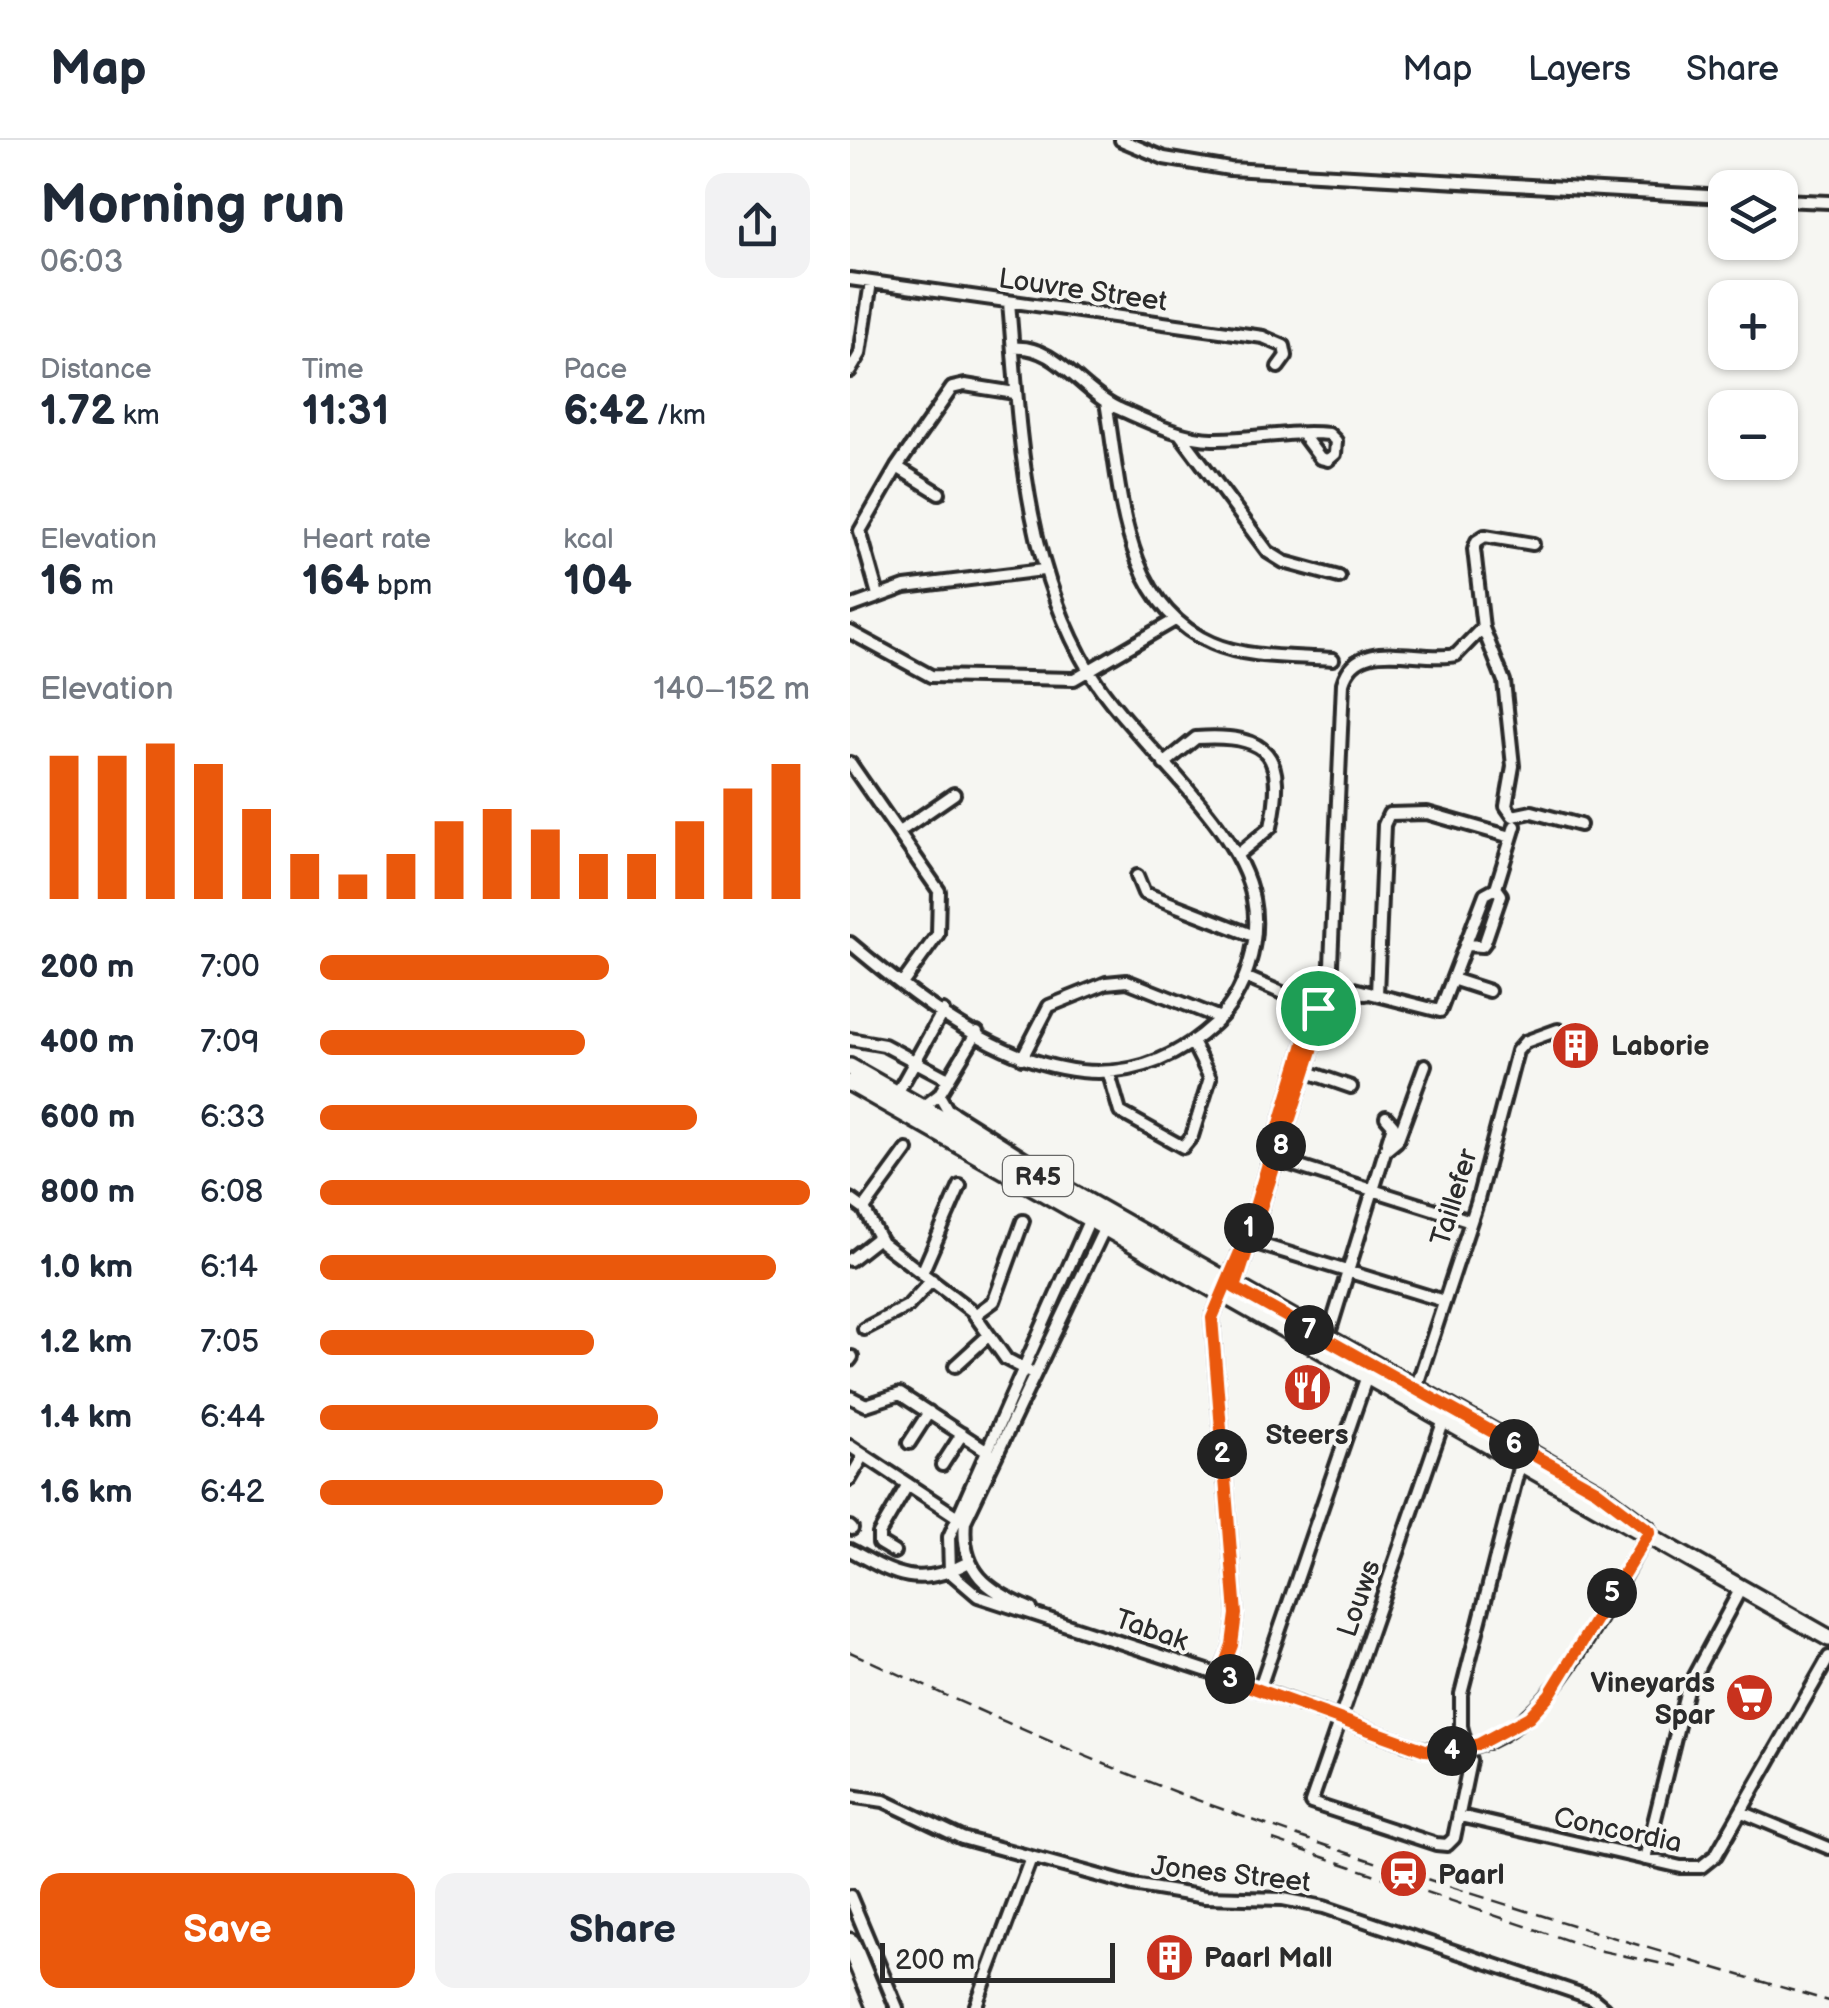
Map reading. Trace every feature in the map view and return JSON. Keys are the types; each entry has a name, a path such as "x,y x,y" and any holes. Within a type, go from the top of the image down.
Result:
{"highway":[{"path":"850,1943 877,2008"}],"main road":[{"name":"R45","path":"850,1067 892,1102"},
{"name":"R45","path":"850,1083 1068,1194 1099,1219"},
{"name":"R45","path":"916,1114 1225,1294 1522,1456 1612,1500 1653,1535 1829,1638"},
{"name":"R45","path":"1225,1294 1326,1340 1369,1370"}],"street":[{"path":"1121,140 1164,158 1230,169 1708,196"},
{"path":"1798,201 1829,202"},
{"name":"Louvre Street","path":"850,279 1262,336 1284,346 1286,356 1278,367"},
{"path":"850,371 860,354 871,282"},
{"path":"850,943 902,984 1022,1058 1054,1068 1109,1074 1156,1064 1192,1044 1220,1018 1245,977 1254,936 1254,902 1237,855 1091,674 1043,570 1024,475 1009,302"},
{"path":"1013,348 1037,349 1106,402 1179,432 1215,440 1267,432 1302,434"},
{"path":"878,595 860,532 897,467 952,388 1015,392"},
{"path":"1106,402 1136,560 1152,595 1175,620 1230,649 1334,659"},
{"path":"1179,432 1268,552 1284,562 1339,577"},
{"path":"897,467 939,493"},
{"path":"1533,544 1486,536 1476,541 1475,570 1483,627 1504,681 1514,766 1505,795 1513,816 1532,812 1580,825"},
{"path":"850,607 917,585 1043,570"},
{"path":"850,632 916,671 944,678 1068,679 1091,674 1175,620"},
{"path":"1220,1676 1232,1645 1236,1614 1211,1336 1249,1241 1319,1029 1317,1007 1329,987 1341,696 1346,672 1358,658 1456,655 1483,627"},
{"path":"1164,764 1196,738 1256,744 1270,752 1275,766 1272,827 1237,855"},
{"path":"850,763 937,886 940,898 938,934 902,984"},
{"path":"898,832 954,794"},
{"path":"1329,987 1378,994 1440,1011 1485,894 1496,888 1513,832 1427,813 1390,814 1384,825 1378,994"},
{"path":"1137,876 1144,892 1254,936"},
{"path":"1245,977 1317,1007"},
{"path":"1022,1058 1049,1006 1115,980 1127,981 1220,1018"},
{"path":"1455,980 1489,990"},
{"path":"892,1102 943,1011"},
{"name":"Taillefer","path":"1413,1395 1471,1221 1517,1051 1525,1042 1558,1030"},
{"path":"916,1114 939,1095 977,1032"},
{"path":"850,1039 884,1045 948,1079"},
{"path":"1109,1074 1120,1112 1183,1147 1192,1136 1210,1078 1192,1044"},
{"path":"1384,1151 1396,1141 1425,1064"},
{"path":"1301,1074 1351,1087"},
{"path":"939,1095 947,1109 1026,1158 1068,1194"},
{"path":"1326,1340 1394,1122 1386,1117"},
{"path":"864,1209 908,1150"},
{"path":"1273,1159 1471,1221"},
{"path":"864,1328 908,1306 927,1277 960,1186"},
{"path":"850,1199 864,1209 878,1238 975,1314 1006,1359 1029,1371"},
{"path":"950,1572 948,1544 1099,1219"},
{"path":"1029,1371 1099,1219"},
{"path":"975,1314 994,1301 1023,1221"},
{"path":"850,1260 878,1238"},
{"path":"1249,1241 1444,1301"},
{"path":"955,1366 989,1335"},
{"path":"1258,1690 1369,1370"},
{"path":"850,1397 866,1405 900,1394 990,1453"},
{"path":"909,1443 928,1412"},
{"name":"Louws","path":"1446,1413 1312,1802 1441,1845 1454,1838 1460,1816"},
{"path":"942,1465 962,1434"},
{"path":"850,1446 961,1519 967,1563 924,1579 904,1576 850,1550"},
{"path":"850,1479 864,1454"},
{"path":"1460,1816 1470,1760 1461,1726 1461,1694 1522,1456"},
{"path":"894,1552 880,1542 879,1534 908,1484"},
{"path":"1468,1748 1500,1736 1538,1708 1653,1535"},
{"name":"Tabak","path":"967,1563 994,1592 1050,1618"},
{"name":"Tabak","path":"950,1572 978,1596 1220,1676 1425,1750 1468,1748"},
{"path":"1645,1859 1687,1689 1741,1588"},
{"name":"Concordia","path":"1460,1816 1645,1859 1701,1866 1716,1855 1829,1656"},
{"name":"Jones Street","path":"850,1796 868,1796 939,1830 1030,1858 1162,1891 1324,1907 1592,1998 1604,2008"},
{"path":"1742,1812 1829,1848"},
{"path":"975,2008 1030,1858"},
{"path":"850,1896 897,2008"}],"railway":[{"path":"850,1652 1095,1760 1258,1822 1502,1903 1829,2001"},
{"path":"1273,1840 1593,1949 1677,1967"}],"place":[{"name":"Laborie","path":"1576,1045"},
{"name":"Steers","path":"1307,1387"},
{"name":"Vineyards Spar","path":"1750,1698"},
{"name":"Paarl","path":"1403,1874"},
{"name":"Paarl Mall","path":"1169,1957"}],"route":[{"path":"1315,1007 1318,1008 1317,1035 1235,1288 1596,1490 1650,1531 1564,1674 1538,1708 1500,1736 1457,1750 1416,1747 1220,1676 1232,1645 1236,1614 1212,1318 1219,1294 1238,1262 1315,1007"}]}
